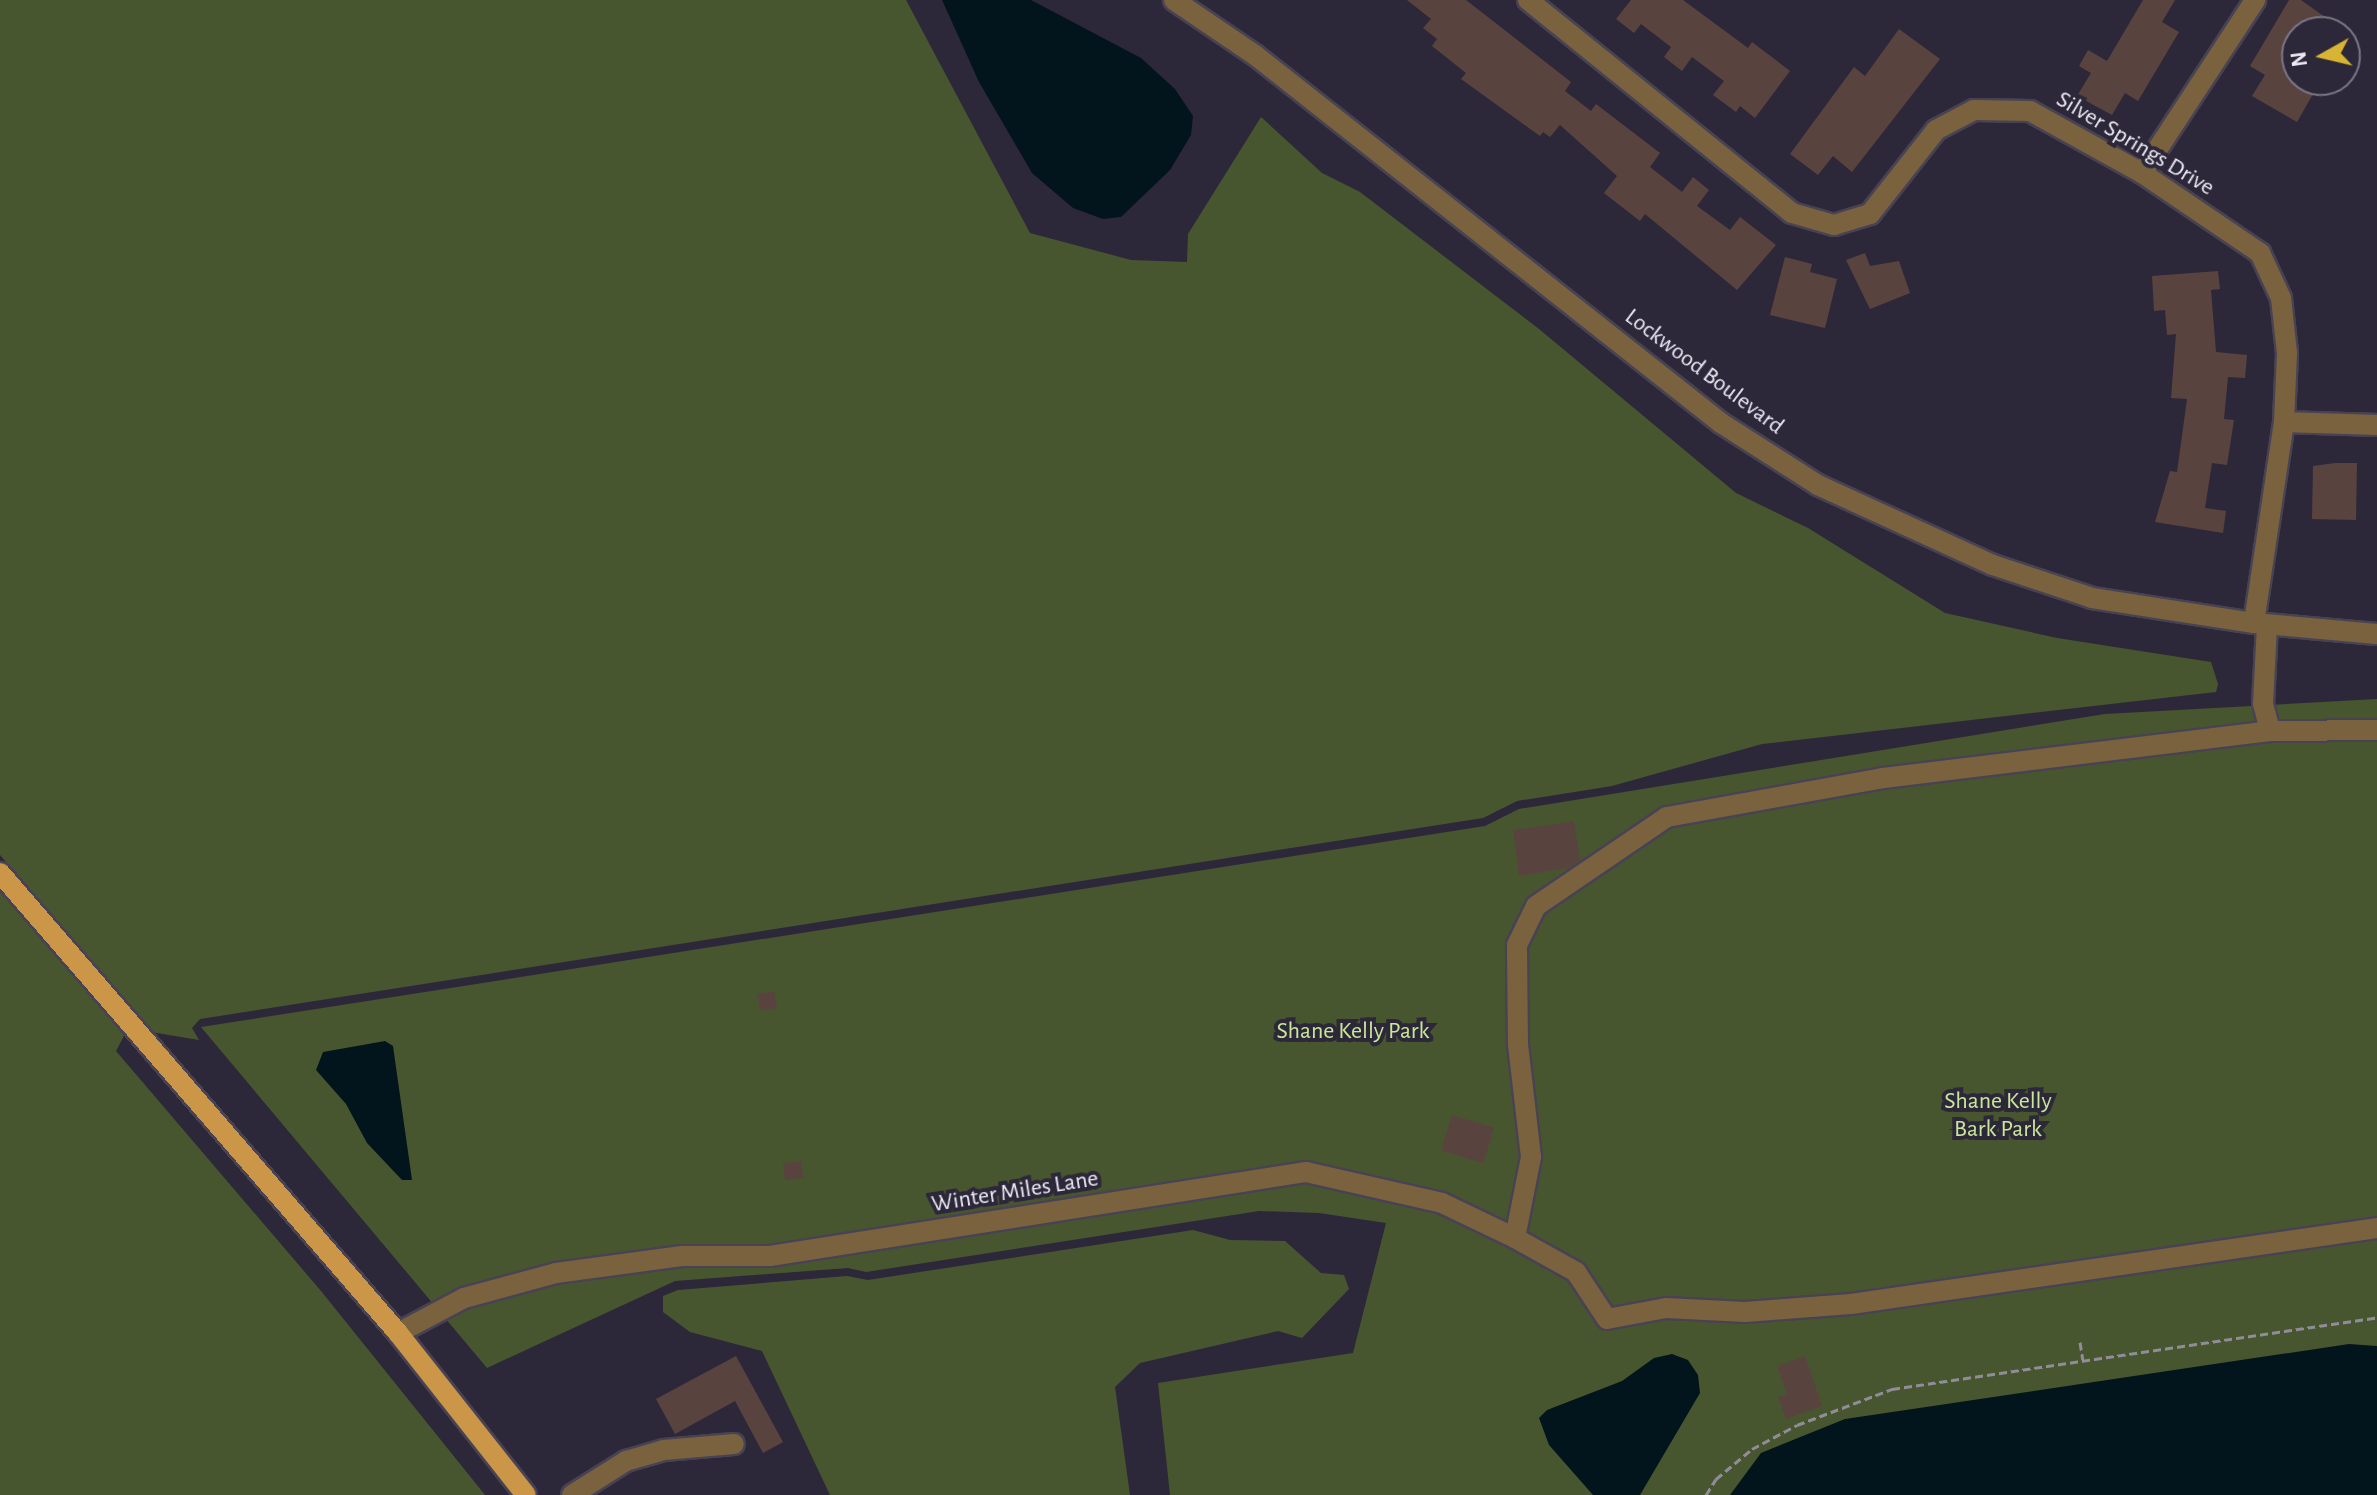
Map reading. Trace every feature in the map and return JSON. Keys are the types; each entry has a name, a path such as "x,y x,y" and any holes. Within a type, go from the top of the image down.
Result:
{"main road":[{"path":"0,873 398,1333 526,1495"}],"street":[{"name":"Lockwood Boulevard","path":"1174,0 1255,55 1721,423 1818,485 1993,565 2092,598 2261,624 2377,634"},
{"name":"Silver Springs Drive","path":"1528,0 1792,213 1834,225 1870,214 1936,130 1974,110 2030,111 2142,173 2260,253 2281,298 2287,353 2284,422 2261,624 2263,704 2270,731"},
{"path":"2142,173 2255,0"},
{"path":"2284,422 2377,425"},
{"path":"1515,1238 1531,1157 1518,1044 1517,945 1536,906 1667,817 1883,778 2270,731 2377,730"},
{"name":"Winter Miles Lane","path":"398,1333 464,1298 556,1273 682,1256 770,1256 1306,1172 1442,1203 1515,1238 1576,1272 1607,1319 1666,1308 1745,1312 1851,1304 2377,1228"},
{"path":"572,1495 626,1461 664,1450 734,1444"}],"path":[{"path":"1706,1495 1716,1479 1752,1449 1841,1406 1892,1389 2377,1317"},
{"path":"2080,1342 2083,1360"}],"green space":[{"path":"0,0 906,0 1030,233 1131,260 1187,262 1188,234 1261,117 1322,173 1360,192 1539,329 1736,493 1808,528 1945,613 2057,638 2211,662 2218,684 2216,692 1762,744 1612,786 1517,801 1483,818 200,1019 192,1028 199,1040 151,1032 0,855"},
{"path":"2377,699 2377,1495 1170,1495 1158,1383 1353,1353 1386,1223 1319,1213 1259,1211 866,1272 848,1268 675,1281 487,1368 201,1027 1485,826 1519,809 2105,714"},
{"path":"0,890 125,1034 116,1051 321,1291 485,1495 0,1495"},
{"path":"1193,1230 1230,1240 1285,1241 1321,1273 1344,1275 1349,1289 1302,1338 1278,1331 1140,1363 1115,1387 1130,1495 830,1495 762,1351 690,1332 663,1312 663,1296 678,1290 847,1276 868,1280"}],"water":[{"path":"942,0 1031,0 1141,58 1175,89 1193,116 1191,135 1170,170 1121,217 1103,219 1073,208 1032,173 979,82"},
{"path":"385,1041 393,1046 412,1180 402,1180 367,1143 346,1104 316,1070 323,1052"},
{"path":"2349,1344 2377,1346 2377,1495 1730,1495 1761,1453 1845,1419"},
{"path":"1672,1354 1688,1360 1698,1375 1700,1393 1640,1495 1593,1495 1549,1445 1539,1418 1547,1410 1622,1381 1654,1358"}],"building":[{"path":"1407,0 1466,0 1571,82 1565,91 1591,111 1596,104 1660,153 1650,167 1682,192 1693,177 1709,190 1697,206 1730,230 1740,217 1776,245 1737,290 1645,214 1640,221 1604,193 1617,176 1560,125 1550,137 1543,132 1540,136 1461,79 1466,73 1432,46 1437,39 1423,28 1431,19"},
{"path":"1631,0 1683,0 1748,48 1752,42 1790,71 1755,118 1740,106 1736,112 1713,95 1724,81 1692,57 1682,71 1664,57 1671,47 1641,24 1634,33 1616,19"},
{"path":"2143,0 2175,0 2162,22 2179,32 2138,101 2125,93 2112,115 2077,96 2091,73 2079,66 2088,50 2107,61"},
{"path":"2289,0 2301,0 2324,16 2281,16 2281,96 2312,96 2297,122 2252,96 2265,75 2250,66"},
{"path":"1899,29 1940,59 1852,172 1833,156 1818,175 1790,154 1854,67 1865,76"},
{"path":"1865,253 1870,266 1899,261 1910,293 1870,309 1846,260"},
{"path":"1785,257 1812,264 1810,272 1837,279 1825,328 1770,315"},
{"path":"2218,271 2220,289 2211,290 2216,352 2247,355 2245,378 2228,377 2224,419 2234,420 2227,465 2212,463 2205,508 2226,511 2223,533 2155,522 2170,471 2177,472 2187,399 2171,398 2176,334 2167,335 2165,310 2154,311 2152,276"},
{"path":"2357,463 2356,520 2312,519 2313,466"},
{"path":"1574,821 1580,860 1568,868 1519,876 1513,830"},
{"path":"774,991 777,1008 760,1011 757,994"},
{"path":"1452,1115 1494,1128 1483,1163 1441,1150"},
{"path":"801,1161 803,1178 785,1180 783,1163"},
{"path":"736,1356 783,1442 763,1453 735,1401 675,1434 656,1399"},
{"path":"1805,1356 1822,1406 1786,1419 1778,1397 1787,1394 1777,1366"}],"park label":[{"name":"Shane Kelly Park","path":"1353,1032"},
{"name":"Shane Kelly Bark Park","path":"1998,1116"}]}
